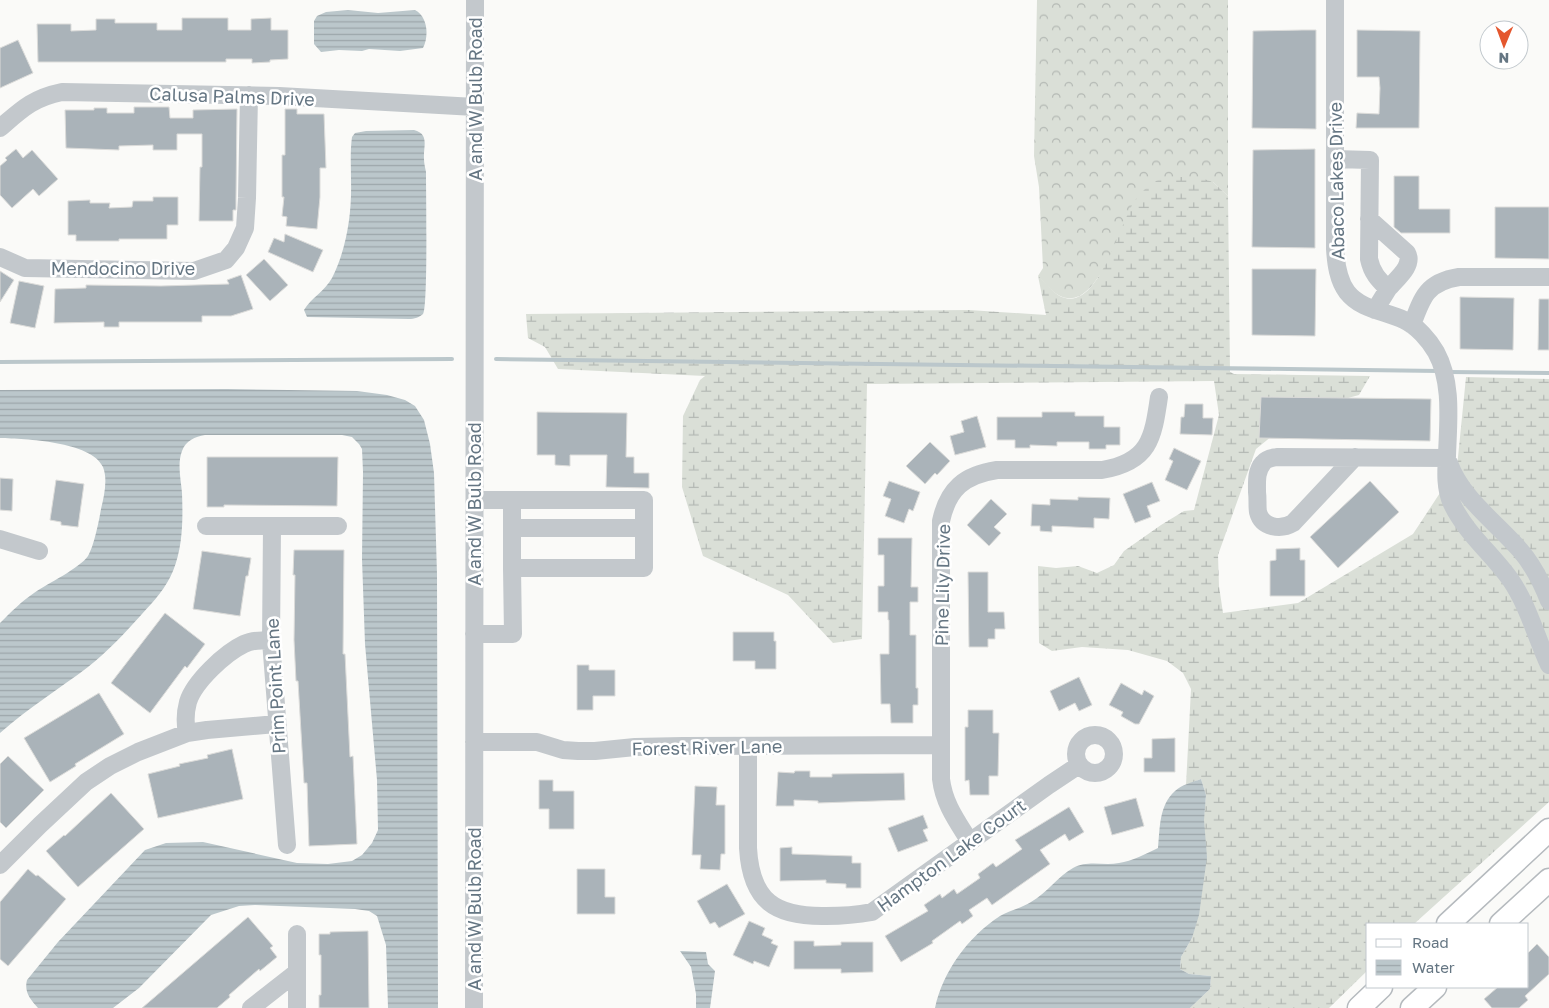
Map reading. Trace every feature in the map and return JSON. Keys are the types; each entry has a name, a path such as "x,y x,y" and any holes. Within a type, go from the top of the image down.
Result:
{"main road":[{"path":"1449,923 1549,830"},
{"path":"1502,923 1549,880"},
{"path":"1412,1008 1434,988"}],"street":[{"name":"A and W Bulb Road","path":"474,1008 475,0"},
{"name":"Abaco Lakes Drive","path":"1335,0 1334,249 1340,280 1347,292 1356,301 1375,310 1405,320 1436,351 1445,375 1447,394 1447,458 1445,472 1452,504 1476,540 1510,580 1522,601 1549,665"},
{"name":"Calusa Palms Drive","path":"0,128 26,105 46,95 62,92 249,95 475,107"},
{"name":"Mendocino Drive","path":"0,257 25,268 194,271 226,260 236,248 245,228 249,95"},
{"path":"1335,159 1370,160 1369,259 1371,269 1388,289"},
{"path":"1369,219 1407,253 1409,257 1408,265 1388,289 1375,310"},
{"path":"1412,325 1417,310 1428,290 1446,279 1459,276 1549,277"},
{"name":"Pine Lily Drive","path":"970,842 948,807 943,793 941,745 941,521 945,505 953,491 965,480 980,472 1102,470 1117,467 1132,460 1142,451 1151,438 1155,426 1159,397"},
{"path":"1355,457 1293,523 1287,526 1274,527 1261,519 1258,512 1257,478 1262,464 1268,459 1277,457 1355,457 1447,458"},
{"name":"Abaco Lakes Drive","path":"1447,458 1454,476 1463,489 1521,551 1542,582 1549,601"},
{"path":"475,500 644,500 644,568 512,568"},
{"path":"474,634 512,634 512,500"},
{"path":"206,526 272,528 338,526"},
{"name":"Prim Point Lane","path":"272,528 271,640 286,845"},
{"path":"512,528 643,528"},
{"path":"0,540 39,551"},
{"path":"187,733 185,714 188,702 194,690 210,672 228,654 245,644 259,640 271,640"},
{"path":"0,866 86,782 110,766 138,752 187,733 276,724"},
{"name":"Forest River Lane","path":"474,742 537,742 563,750 578,751 635,747 941,745"},
{"name":"Hampton Lake Court","path":"748,746 749,864 752,880 760,894 772,905 784,912 799,916 857,915 872,912 1079,765"},
{"path":"297,934 297,1008"},
{"path":"251,1008 297,972"}],"green space":[{"path":"1037,0 1228,0 1228,196 1213,182 1099,276 1083,294 1072,298 1060,296 1038,276 1043,268 1039,187 1034,156"},
{"path":"1163,177 1198,177 1213,182 1228,196 1230,372 1234,374 1370,376 1359,395 1304,410 1256,449 1218,555 1219,586 1223,613 1298,603 1413,534 1457,467 1466,377 1549,379 1549,802 1415,923 1366,923 1366,972 1329,1008 1190,1008 1210,989 1211,976 1189,974 1180,969 1181,957 1192,938 1206,795 1201,779 1186,785 1191,689 1183,673 1167,661 1128,650 1082,647 1052,651 1039,643 1038,566 1056,568 1078,566 1097,573 1114,565 1124,551 1161,525 1184,511 1194,510 1219,415 1214,381 867,384 862,639 833,643 788,595 703,556 682,487 683,416 700,380 705,376 558,369 545,347 528,338 526,314 969,310 1046,315 1038,276 1058,295 1072,299 1085,293 1106,264 1136,199 1152,184"}],"water":[{"path":"348,10 378,13 415,10 423,17 425,22 427,33 423,48 400,51 369,49 362,51 339,50 321,52 314,44 314,21 317,16 326,12"},
{"path":"414,130 422,135 425,142 426,292 423,314 417,318 409,319 307,317 304,310 332,278 345,243 351,205 352,137 355,133 366,131"},
{"path":"227,389 357,391 387,395 405,400 415,406 424,420 434,473 437,574 438,1008 388,1008 386,945 377,916 369,911 255,905 239,906 211,915 139,988 113,1008 38,1008 27,992 27,980 58,942 145,850 166,843 203,842 297,863 328,864 352,861 362,855 372,843 378,830 377,780 365,644 362,559 362,449 352,437 342,435 205,435 188,442 182,451 180,461 182,493 181,542 173,571 163,589 129,628 102,655 21,715 0,733 0,623 30,596 71,571 88,556 96,533 105,483 103,467 96,458 85,452 56,443 0,438 0,390"},
{"path":"1201,779 1206,795 1204,820 1207,857 1199,915 1192,938 1181,957 1180,969 1189,974 1211,976 1210,989 1190,1008 935,1008 944,981 958,956 988,924 1037,898 1062,875 1073,868 1084,864 1124,862 1158,848 1161,817 1166,803 1180,787"},
{"path":"680,951 706,952 708,964 715,971 710,1008 696,1008 696,994 691,967"}],"building":[{"path":"182,18 228,18 228,30 251,30 251,19 271,18 271,30 288,30 288,59 252,63 252,59 226,59 226,62 38,62 37,24 71,24 71,31 96,30 96,19 115,19 115,23 157,23 157,30 182,30"},
{"path":"1316,30 1316,129 1252,128 1253,31"},
{"path":"1357,30 1420,31 1419,128 1356,128 1357,113 1379,114 1380,88 1379,77 1357,77"},
{"path":"18,40 33,73 0,88 0,48"},
{"path":"134,107 169,107 170,118 193,118 193,110 237,109 236,210 233,210 233,221 199,221 202,134 177,134 177,150 153,150 153,145 119,146 119,150 66,148 65,110 107,108 107,113 134,113"},
{"path":"285,109 297,109 297,114 324,114 326,168 320,168 317,229 286,226 287,217 282,216 284,197 282,197 282,155 285,155"},
{"path":"16,149 23,158 32,150 58,179 39,196 33,189 12,208 0,195 0,166 7,160 5,158"},
{"path":"1315,149 1315,248 1252,247 1253,150"},
{"path":"1394,176 1419,176 1419,209 1450,209 1450,233 1401,233 1394,227"},
{"path":"153,197 178,197 178,225 167,225 167,239 76,241 76,235 68,235 68,201 90,200 90,203 110,203 109,208 132,207 133,201 153,201"},
{"path":"1495,207 1549,207 1549,259 1495,258"},
{"path":"285,234 323,250 313,272 268,252 274,238 284,242"},
{"path":"264,259 288,285 270,301 246,275"},
{"path":"1252,269 1316,269 1315,336 1252,335"},
{"path":"0,271 14,280 0,302"},
{"path":"241,275 253,309 231,316 202,316 202,322 119,322 119,327 104,327 104,322 54,323 55,289 86,288 86,285 161,286 229,284 227,280"},
{"path":"19,281 44,286 35,328 10,323"},
{"path":"1460,297 1514,298 1513,350 1460,349"},
{"path":"1539,299 1549,299 1549,350 1538,350"},
{"path":"1261,397 1431,399 1430,441 1259,438"},
{"path":"1185,404 1203,404 1203,418 1213,418 1212,435 1180,434 1181,417 1184,417"},
{"path":"537,412 627,413 626,457 634,457 634,473 649,473 649,488 606,487 607,455 570,455 570,466 555,465 555,455 537,455"},
{"path":"1042,412 1075,412 1075,416 1104,416 1104,427 1120,427 1120,445 1106,445 1106,449 1089,449 1089,442 1057,442 1057,446 1030,445 1030,448 1015,448 1015,440 997,440 997,417 1042,417"},
{"path":"977,416 986,447 955,455 950,436 964,432 961,421"},
{"path":"930,442 950,461 937,475 935,473 925,484 906,466"},
{"path":"1174,448 1201,461 1187,490 1165,480 1173,461 1169,459"},
{"path":"207,457 338,457 337,506 224,505 224,507 207,507"},
{"path":"0,478 13,479 12,511 0,510"},
{"path":"56,480 84,484 78,527 61,525 61,522 50,520"},
{"path":"889,481 920,492 913,511 909,509 904,523 885,516 891,499 883,496"},
{"path":"1370,481 1399,512 1338,568 1310,537"},
{"path":"1152,482 1160,501 1147,506 1151,517 1135,523 1123,494"},
{"path":"1078,497 1110,498 1109,519 1094,518 1094,528 1052,526 1052,532 1040,531 1040,526 1031,526 1032,504 1050,505 1050,499 1078,500"},
{"path":"991,499 1007,514 994,527 1001,533 989,546 967,525"},
{"path":"878,538 912,538 911,587 918,587 918,602 910,602 910,635 916,635 916,688 918,688 918,705 913,705 913,723 891,723 890,704 881,704 880,654 889,654 889,620 888,612 878,612 878,586 884,586 884,555 878,555"},
{"path":"1300,548 1300,560 1305,560 1305,596 1270,596 1270,561 1276,560 1276,549"},
{"path":"294,550 344,550 343,654 345,654 350,757 353,756 357,844 309,846 307,783 304,783 298,681 296,681"},
{"path":"202,551 251,558 248,576 246,576 240,616 193,609"},
{"path":"968,572 988,572 988,612 1004,612 1005,629 995,629 995,639 988,639 988,647 969,647"},
{"path":"165,613 205,644 187,668 185,666 150,713 111,683"},
{"path":"733,632 774,632 774,641 776,641 776,669 755,669 755,661 733,661"},
{"path":"577,665 589,665 589,670 615,670 615,696 593,696 593,710 577,710"},
{"path":"1079,677 1092,705 1079,711 1075,703 1059,711 1050,691"},
{"path":"1121,683 1142,695 1144,690 1154,696 1139,724 1135,724 1121,716 1123,712 1109,705"},
{"path":"99,693 124,734 50,782 24,738"},
{"path":"968,710 993,710 993,733 999,733 998,776 989,776 989,795 970,795 969,780 965,781 965,727 968,727"},
{"path":"1175,738 1175,772 1144,772 1144,758 1152,758 1152,739"},
{"path":"232,749 243,799 158,818 148,774 180,766 179,764 208,758 207,755"},
{"path":"8,756 44,790 6,828 0,822 0,764"},
{"path":"795,771 810,771 810,777 832,777 832,774 904,773 905,800 818,803 818,801 794,800 794,806 776,806 778,772 794,773"},
{"path":"539,780 553,780 553,791 574,791 574,829 549,829 549,809 539,809"},
{"path":"695,786 717,787 716,805 725,805 725,854 721,854 720,870 700,869 701,855 692,855"},
{"path":"111,793 144,829 78,887 46,851"},
{"path":"1136,798 1144,826 1112,835 1104,807"},
{"path":"1069,807 1084,832 1069,841 1065,834 1040,850 1050,864 992,905 987,898 969,910 973,916 962,924 960,921 932,941 933,943 901,962 885,936 928,911 924,905 940,894 942,898 954,889 957,894 980,878 978,874 993,863 996,867 1022,849 1015,840"},
{"path":"923,815 928,828 923,830 928,841 898,852 888,828"},
{"path":"792,847 792,854 852,856 852,863 861,863 861,888 846,888 846,884 826,883 826,880 780,881 780,848"},
{"path":"28,869 66,899 8,966 0,959 0,902"},
{"path":"577,869 605,869 605,897 615,897 615,914 577,914"},
{"path":"727,884 745,914 719,928 715,922 710,924 697,901"},
{"path":"248,917 273,946 270,948 277,957 260,971 259,969 217,1008 142,1008"},
{"path":"749,921 765,928 762,935 773,940 771,943 778,946 769,967 754,961 753,964 733,955"},
{"path":"368,931 369,1008 319,1008 319,995 321,995 321,955 319,955 319,934"},
{"path":"794,941 814,941 814,946 841,945 841,942 873,942 873,972 841,973 841,969 794,969"},
{"path":"1537,944 1549,957 1549,974 1525,996 1528,1000 1519,1008 1492,1008 1484,999 1497,988 1529,988 1529,952"}],"waterway":[{"path":"0,362 452,359"},
{"path":"496,359 1439,371"},
{"path":"1449,372 1549,373"}]}
